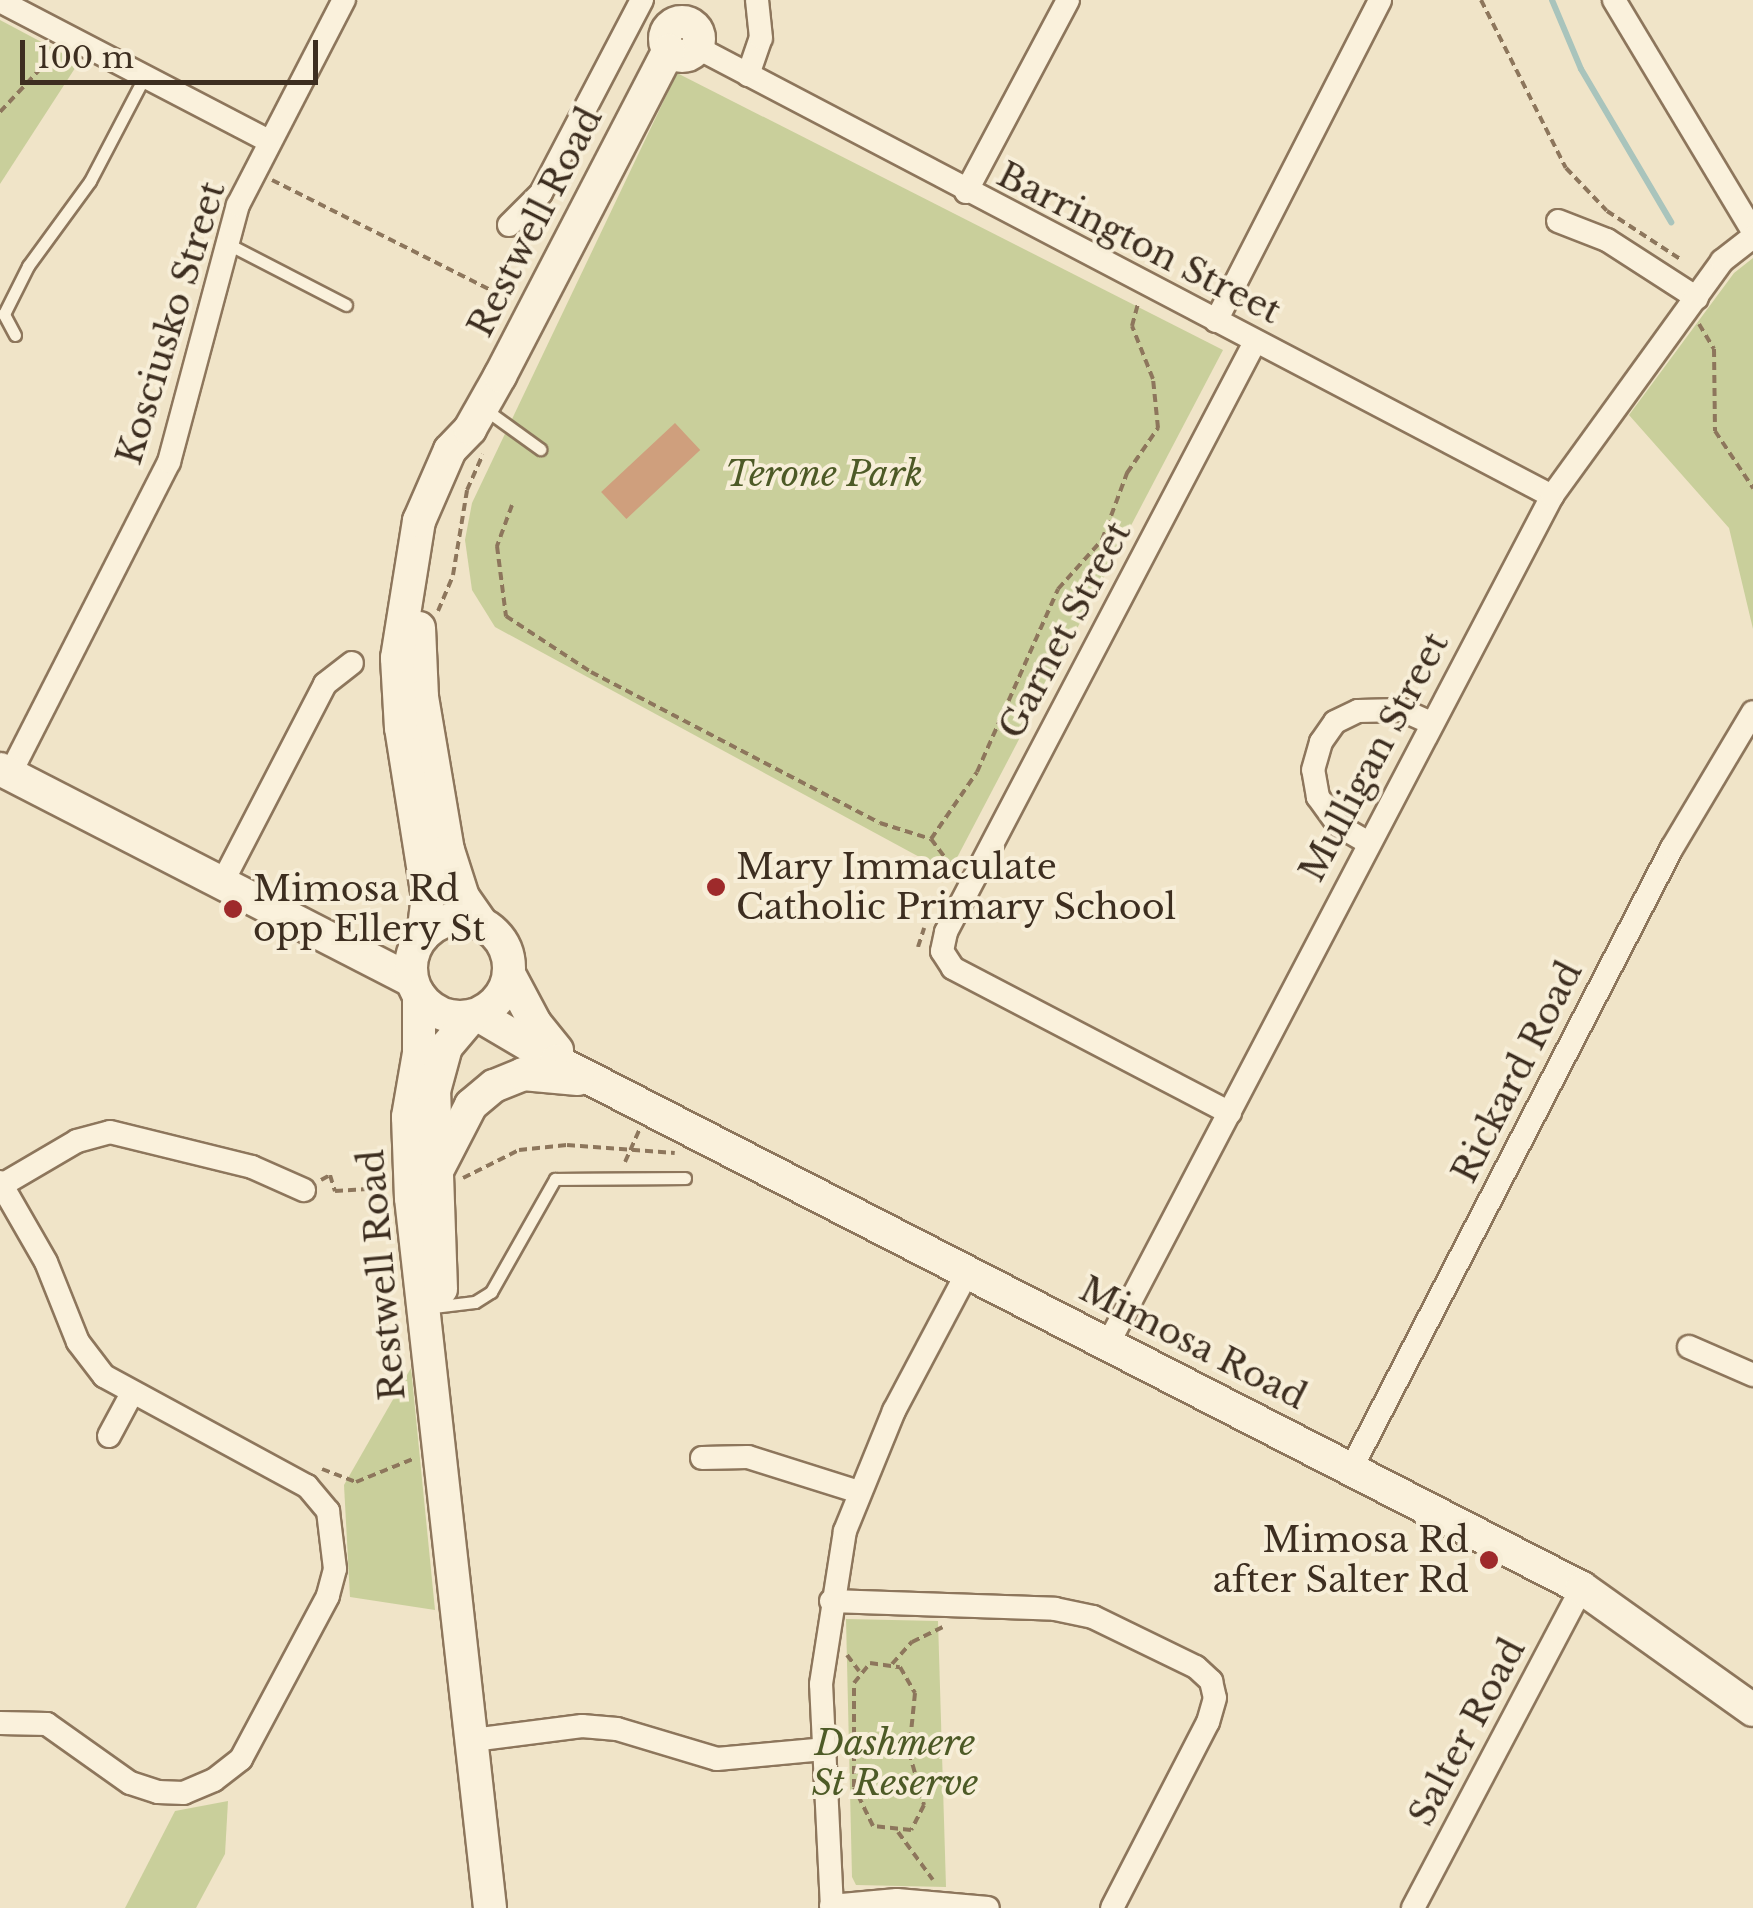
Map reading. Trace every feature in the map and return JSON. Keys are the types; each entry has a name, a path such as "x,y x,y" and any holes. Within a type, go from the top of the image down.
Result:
{"main road":[{"name":"Restwell Road","path":"490,1908 433,1308 408,1117 419,1052 417,965 428,898 398,696 401,615 408,560 433,482 476,418 686,30"},
{"name":"Restwell Road","path":"476,418 427,563 420,660 448,850 462,897 481,923"},
{"path":"5,772 328,942 417,965 442,1014 474,1016 496,1002 509,974 503,944 481,923 451,919 417,965"},
{"name":"Mimosa Road","path":"509,974 534,1024 581,1072"},
{"name":"Restwell Road","path":"433,1308 442,1178 439,1068 446,1047 474,1016"},
{"name":"Mimosa Road","path":"474,1016 1582,1588 1753,1710"},
{"path":"442,1178 471,1105 494,1086 523,1074 562,1075 616,1090"}],"street":[{"name":"Kosciusko Street","path":"5,772 169,462 226,243 269,141 344,0"},
{"path":"509,225 541,193 642,0"},
{"path":"748,76 761,38 756,0"},
{"path":"966,192 1068,0"},
{"path":"1216,321 1380,0"},
{"path":"1614,0 1753,234"},
{"path":"0,1 269,141"},
{"name":"Barrington Street","path":"686,30 748,76 1552,496"},
{"path":"1558,221 1608,240 1696,309"},
{"name":"Mulligan Street","path":"1108,1344 1367,842 1552,496 1696,309 1722,261 1753,234"},
{"name":"Garnet Street","path":"1230,1113 953,968 942,952 946,932 1255,342"},
{"path":"222,883 325,684 352,663"},
{"path":"1367,842 1339,826 1318,798 1313,770 1321,742 1335,722 1358,711 1402,710 1431,723"},
{"name":"Rickard Road","path":"1352,1469 1672,848 1753,712"},
{"path":"0,1723 48,1724 130,1783 184,1793 241,1759 328,1596 334,1541 328,1512 307,1486 131,1395 104,1376 78,1342 46,1262 1,1183 78,1141 110,1132 252,1167 304,1190"},
{"path":"968,1271 859,1492 831,1601 821,1684 832,1907 951,1902 988,1908"},
{"path":"1688,1347 1753,1375"},
{"path":"109,1436 131,1395"},
{"path":"702,1458 748,1457 859,1492"},
{"name":"Salter Road","path":"1413,1908 1582,1588"},
{"path":"831,1601 1093,1616 1196,1666 1211,1680 1215,1698 1208,1722 1112,1908"},
{"path":"473,1740 582,1726 616,1729 682,1754 717,1759 824,1749"}],"lane":[{"path":"14,335 4,314 28,266 90,181 145,76"},
{"path":"226,243 346,305"},
{"path":"476,418 540,448"},
{"path":"433,1308 492,1292 555,1179 685,1178"}],"path":[{"path":"1481,0 1566,168 1606,210 1692,267"},
{"path":"0,112 68,36"},
{"path":"255,171 508,298"},
{"path":"931,839 977,772 1058,588 1102,540 1127,473 1158,428 1154,379 1132,326 1138,303"},
{"path":"1696,309 1714,350 1715,431 1753,488"},
{"path":"512,505 497,546 506,616 591,672 880,823 931,839 955,867 948,880"},
{"path":"918,947 928,920"},
{"path":"619,1176 642,1126"},
{"path":"442,1178 519,1150 632,1146 682,1154"},
{"path":"304,1190 330,1175 336,1190 390,1185"},
{"path":"307,1461 356,1482 415,1459"},
{"path":"892,1664 912,1642 946,1625 949,1607"},
{"path":"870,1664 892,1664 910,1677 916,1693 909,1752 924,1805 911,1830 898,1832 873,1826 863,1811 852,1755 854,1683 870,1664"},
{"path":"898,1832 902,1847 951,1902"}],"green space":[{"path":"0,20 79,62 0,184"},
{"name":"Terone Park","path":"677,73 1223,350 949,873 495,627 472,590 465,540 472,503"},
{"path":"1753,258 1753,629 1729,528 1629,415 1734,273"},
{"path":"411,1368 435,1610 350,1597 344,1485"},
{"name":"Dashmere St Reserve","path":"846,1619 938,1621 946,1887 856,1885 852,1877"},
{"path":"228,1801 225,1854 196,1908 125,1908 175,1811"}],"building":[{"path":"675,423 700,450 626,519 601,492"}],"waterway":[{"path":"1552,0 1581,69 1671,222"}],"place":[{"name":"Mary Immaculate Catholic Primary School","path":"716,887"},
{"name":"Mimosa Rd opp Ellery St","path":"233,909"},
{"name":"Mimosa Rd after Salter Rd","path":"1489,1560"}]}
